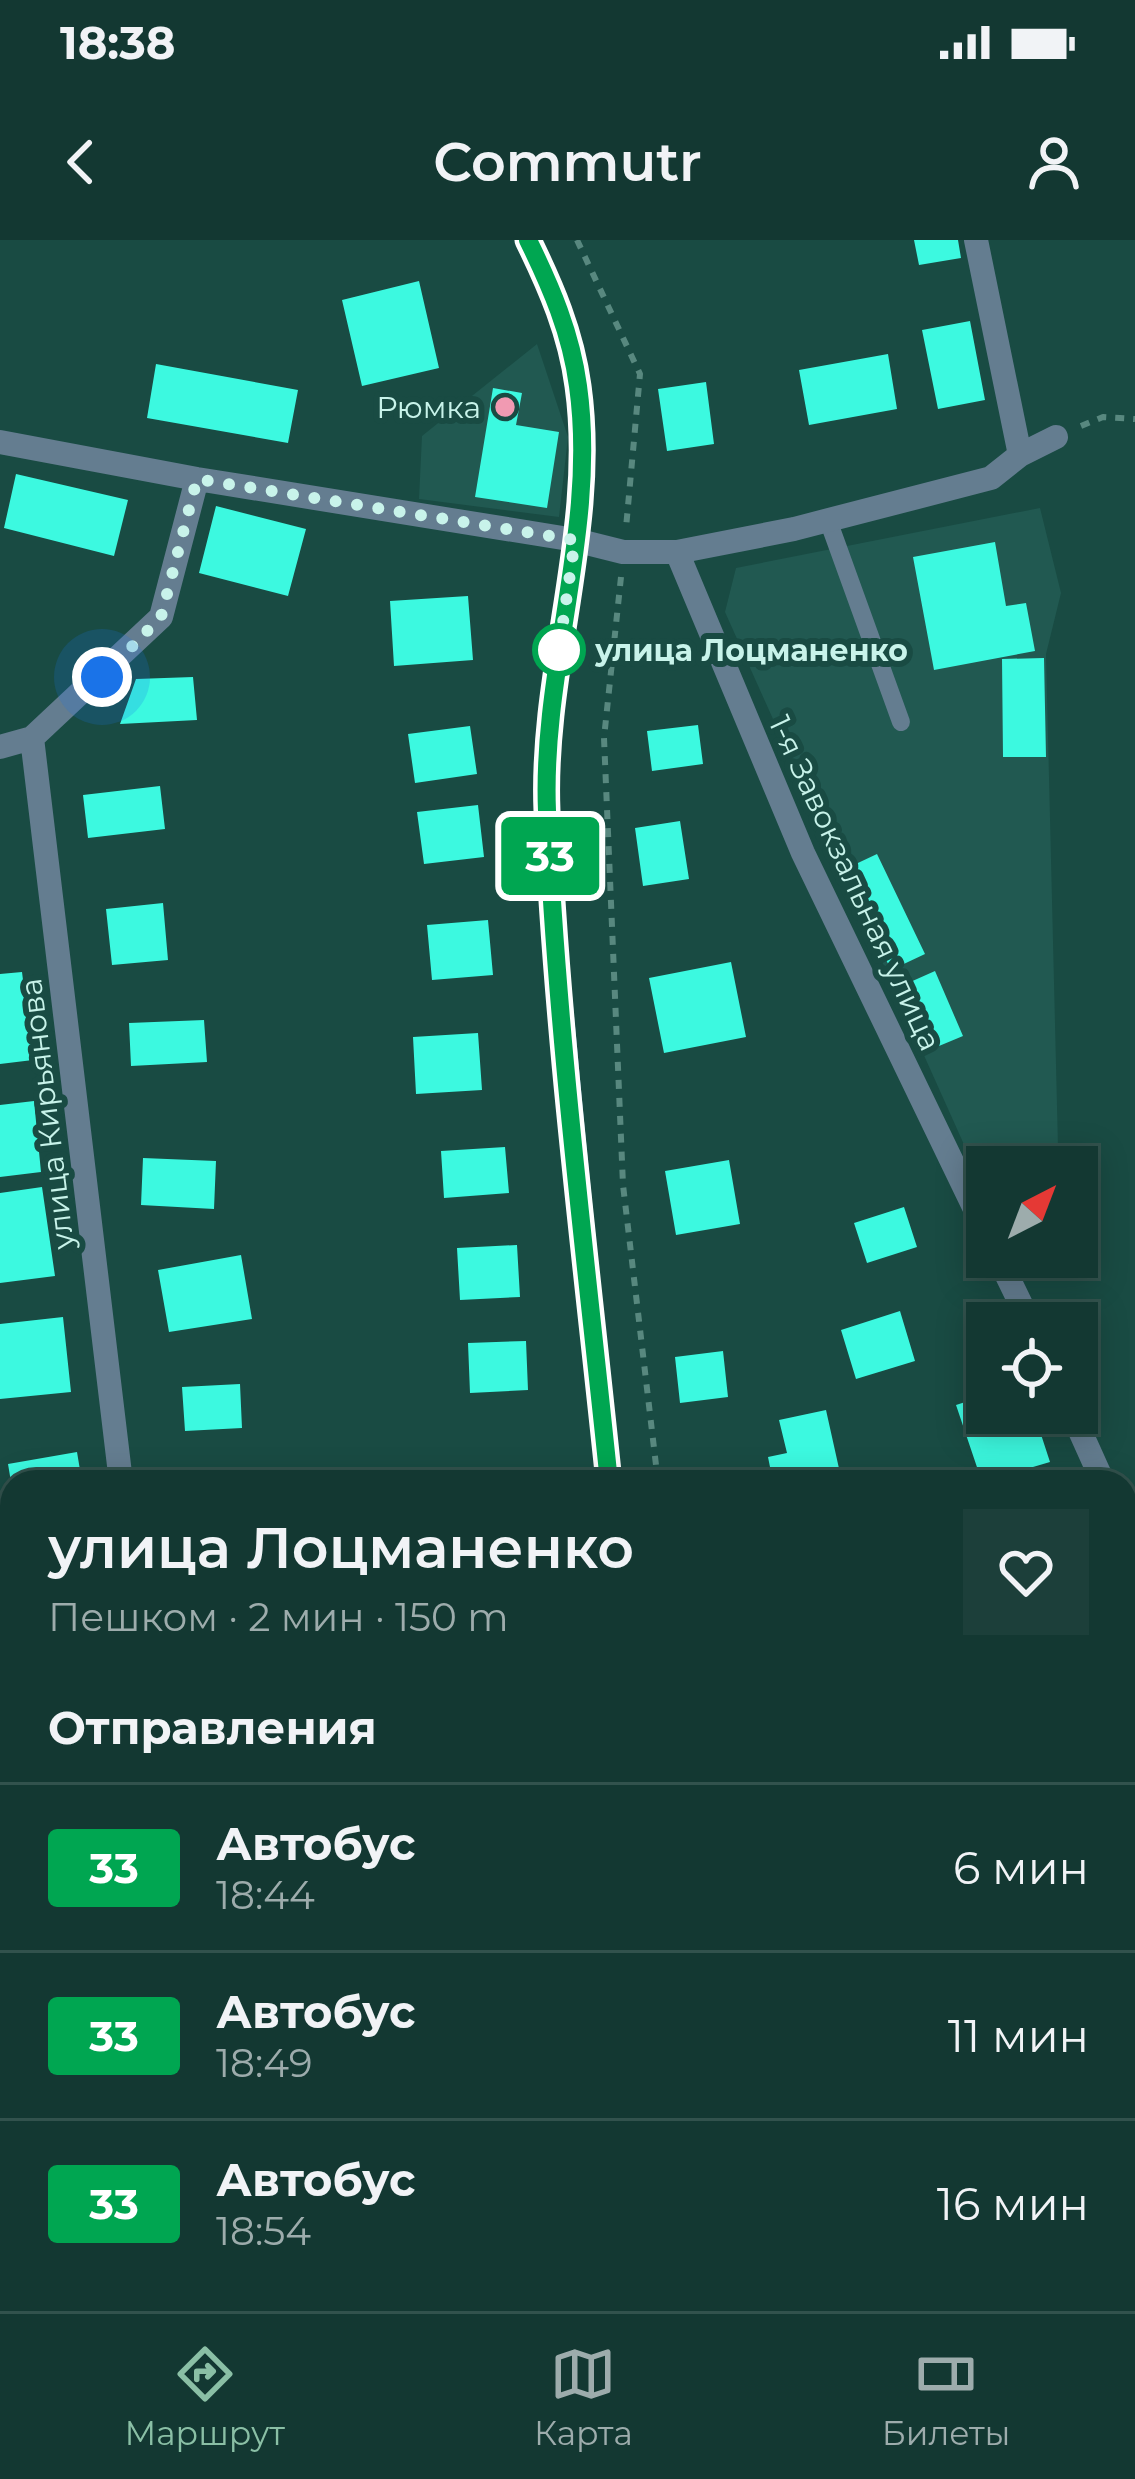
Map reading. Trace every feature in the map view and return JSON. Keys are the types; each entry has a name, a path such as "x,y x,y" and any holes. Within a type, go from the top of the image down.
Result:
{"main road":[{"path":"528,240 556,299 578,380 583,443 575,540 547,737 547,808 565,1047 608,1470"}],"street":[{"path":"976,240 1020,455"},
{"path":"0,442 623,552 677,552 991,478 1020,455 1056,437"},
{"path":"0,747 32,738 161,617 197,479"},
{"name":"1-я Завокзальная улица","path":"677,552 803,853 966,1191"},
{"name":"улица Кирьянова","path":"32,738 121,1470"},
{"path":"1081,1434 1098,1470"}],"lane":[{"path":"828,520 901,722"}],"path":[{"path":"577,240 640,374 604,738 623,1185 657,1470"},
{"path":"1056,437 1103,417 1135,419"}],"shaded area":[{"path":"537,344 568,437 559,517 419,499 422,436"},
{"path":"1040,508 1061,593 1046,654 1058,1146 966,1149 725,612 736,568"}],"building":[{"path":"914,240 958,240 961,258 919,265"},
{"path":"419,281 439,368 362,386 342,300"},
{"path":"970,321 985,400 938,409 922,330"},
{"path":"888,354 897,409 809,425 799,370"},
{"path":"156,364 298,390 288,443 147,418"},
{"path":"706,382 714,444 667,451 658,389"},
{"path":"493,388 522,393 516,425 559,432 547,508 475,497"},
{"path":"16,474 128,500 114,556 4,528"},
{"path":"216,506 306,529 288,596 199,573"},
{"path":"995,542 1006,606 1026,603 1035,651 934,670 913,557"},
{"path":"468,596 473,660 394,666 390,601"},
{"path":"1044,658 1046,757 1003,757 1002,659"},
{"path":"193,677 197,720 120,724 136,679"},
{"path":"698,725 703,764 652,771 647,731"},
{"path":"470,726 477,774 415,783 408,734"},
{"path":"160,786 165,829 88,838 83,795"},
{"path":"478,805 484,857 424,864 417,812"},
{"path":"680,821 689,879 643,886 635,828"},
{"path":"877,854 925,954 891,970 843,870"},
{"path":"163,903 168,960 112,965 106,909"},
{"path":"488,920 493,975 432,980 427,925"},
{"path":"731,962 746,1037 664,1053 649,978"},
{"path":"935,971 963,1036 927,1051 899,987"},
{"path":"22,972 33,1060 0,1064 0,974"},
{"path":"204,1020 207,1062 131,1066 129,1023"},
{"path":"478,1033 482,1090 416,1094 413,1037"},
{"path":"34,1101 41,1172 0,1177 0,1105"},
{"path":"505,1147 509,1193 444,1198 441,1151"},
{"path":"143,1158 216,1161 214,1209 141,1205"},
{"path":"729,1160 740,1224 676,1235 665,1171"},
{"path":"42,1187 55,1276 0,1283 0,1193"},
{"path":"904,1207 917,1247 867,1263 854,1223"},
{"path":"517,1245 520,1297 460,1300 457,1248"},
{"path":"241,1255 252,1319 169,1332 158,1270"},
{"path":"900,1311 915,1361 856,1379 841,1330"},
{"path":"63,1317 71,1392 0,1399 0,1324"},
{"path":"526,1341 528,1390 470,1393 468,1343"},
{"path":"723,1351 728,1397 680,1403 675,1357"},
{"path":"240,1384 242,1428 185,1431 182,1387"},
{"path":"966,1402 966,1434 1041,1434 1050,1462 1023,1470 978,1470 956,1405"},
{"path":"826,1410 839,1470 771,1470 768,1457 787,1453 779,1420"},
{"path":"77,1452 80,1470 9,1470 8,1464"}],"bus line":[{"name":"33","path":"528,240 569,339 582,422 575,540 547,737 547,808 556,958 608,1470"}],"place":[{"name":"Рюмка","path":"505,407"},
{"name":"улица Лоцманенко","path":"559,650"}],"route":[{"path":"102,677 161,617 197,479 575,540 559,650"}]}
